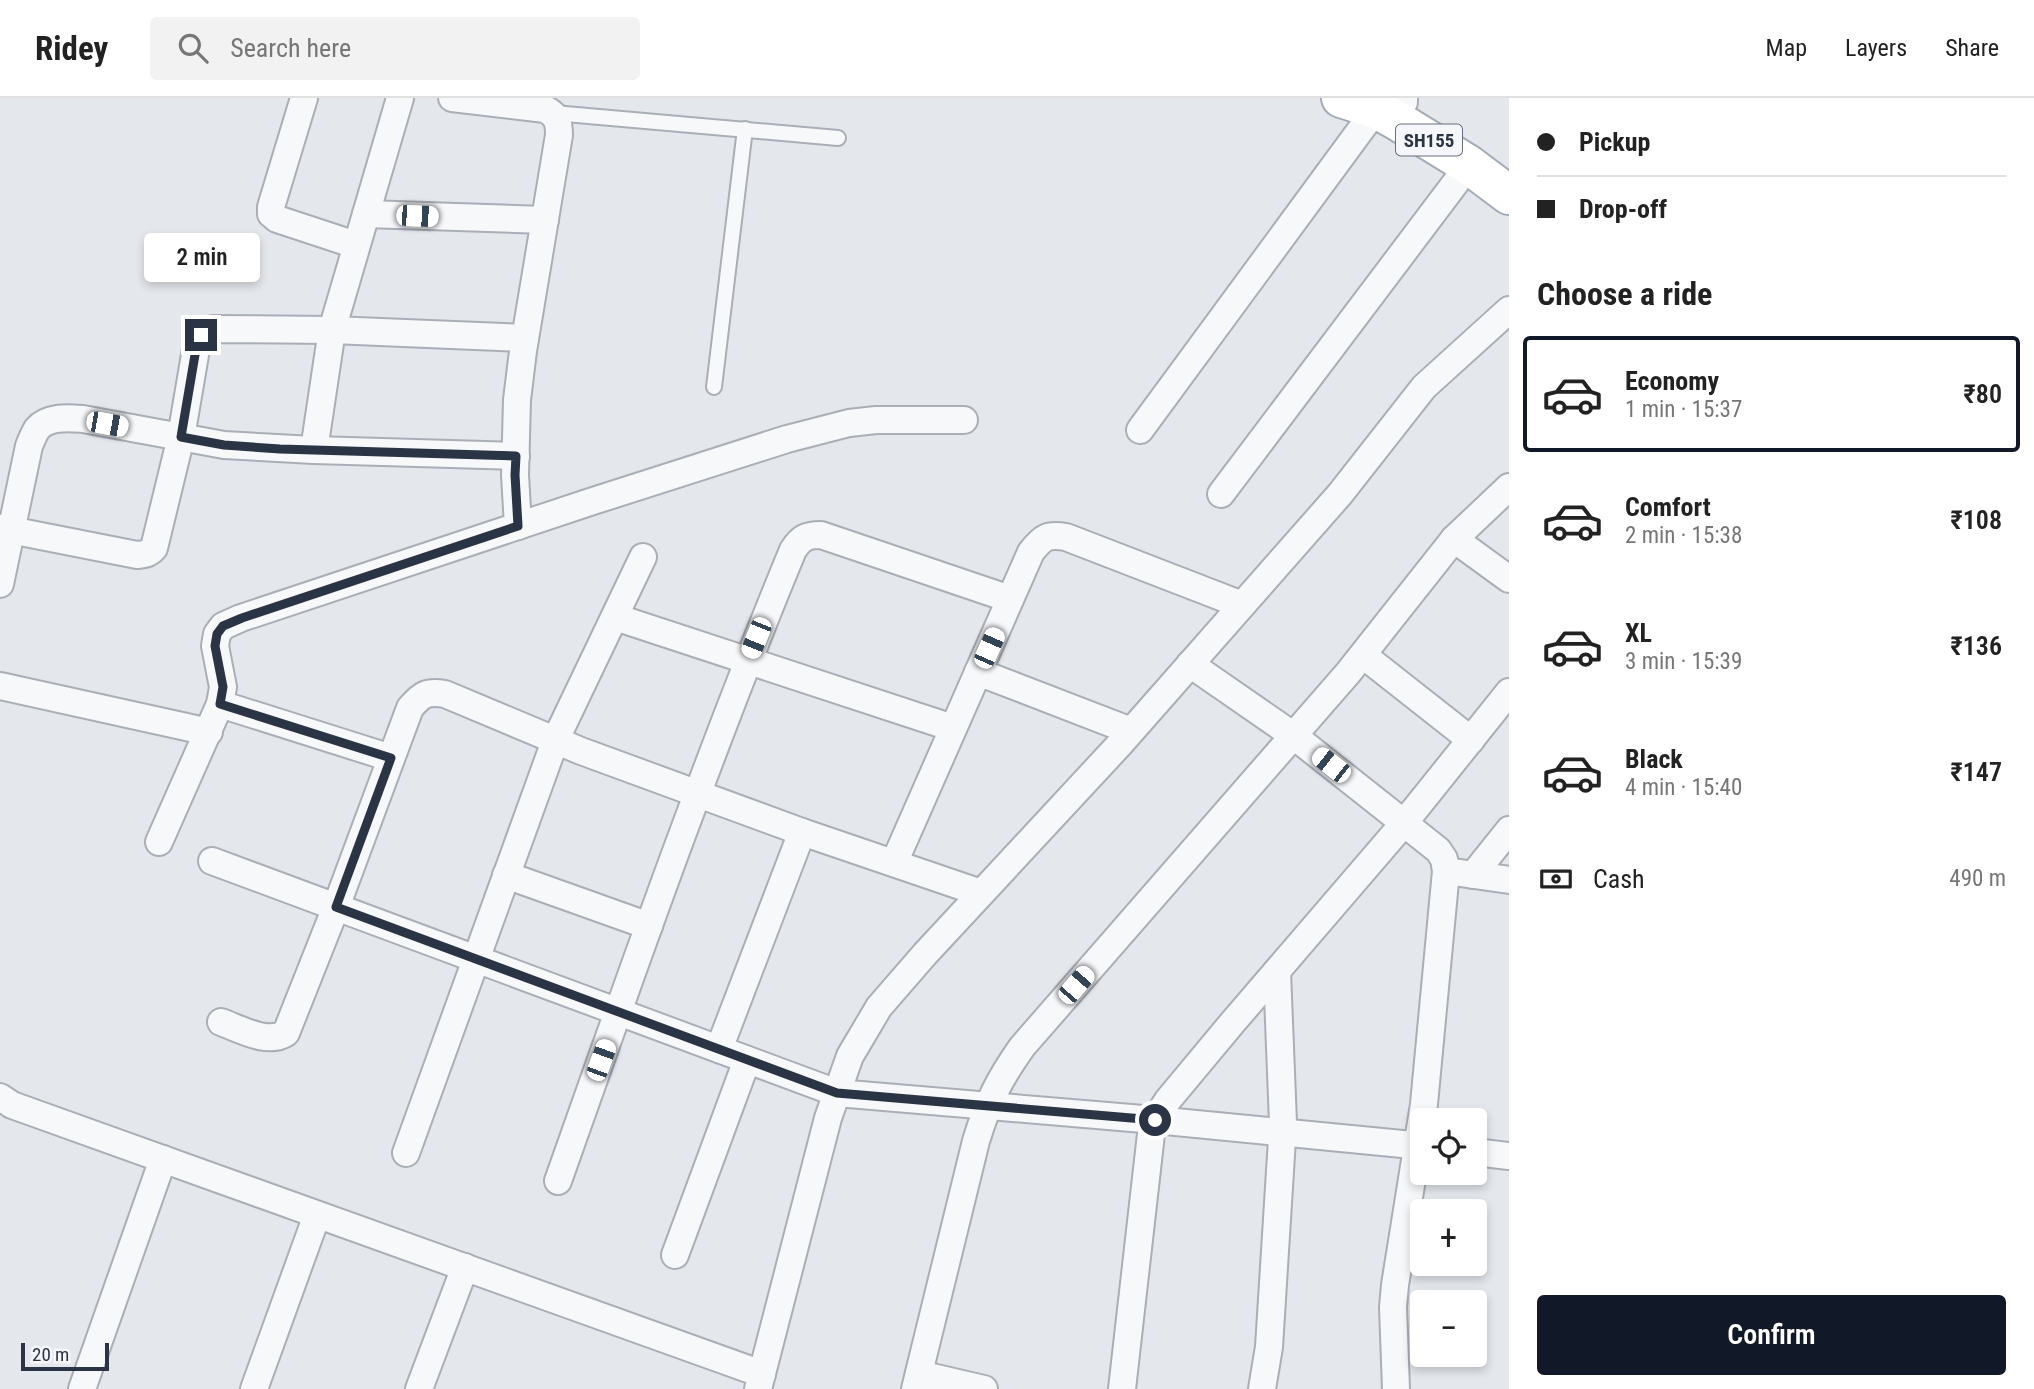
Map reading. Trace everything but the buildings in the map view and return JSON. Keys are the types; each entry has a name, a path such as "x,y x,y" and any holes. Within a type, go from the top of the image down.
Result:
{"main road":[{"name":"SH155","path":"1384,101 1509,195"},
{"name":"SH155","path":"1384,101 1451,130 1509,174"}],"street":[{"path":"304,98 271,214 277,219 356,245"},
{"path":"314,450 332,330 400,98"},
{"path":"452,98 545,109 554,113 559,122 517,400 515,475 518,526"},
{"path":"1140,430 1384,101"},
{"path":"1221,494 1469,165"},
{"path":"366,214 545,220"},
{"path":"0,1097 12,1105 465,1267 760,1381 828,1118 850,1056 879,1007 1131,731 1340,494 1424,387 1509,310"},
{"path":"6,529 137,555 147,554 154,548 181,437 197,343 205,331 332,330 525,338"},
{"path":"0,584 6,529 29,446 37,429 46,422 61,418 83,419 224,445 516,456"},
{"path":"159,842 220,704 223,687 215,646 217,634 223,626 787,439 849,423 876,420 964,420"},
{"path":"984,1389 917,1381 976,1141 986,1107 1000,1077 1022,1047 1363,655 1454,538 1509,487"},
{"path":"894,863 1031,551 1040,540 1051,534 1066,537 1242,605"},
{"path":"558,1181 696,793 747,660 800,538 821,535 1010,599"},
{"path":"1454,538 1509,579"},
{"path":"406,1153 555,741 643,557"},
{"path":"615,617 953,728"},
{"path":"1363,655 1471,740"},
{"path":"1190,664 1294,736 1438,850 1444,859 1446,871 1424,1108"},
{"path":"978,673 1131,731"},
{"path":"0,686 209,732"},
{"path":"220,1022 267,1038 278,1038 286,1032 410,708 419,697 431,692 445,694 555,741 802,832 981,893"},
{"path":"1122,1389 1151,1134 1155,1120 1168,1100 1404,823 1509,692"},
{"path":"220,704 391,758"},
{"path":"1473,875 1509,830"},
{"path":"719,1049 802,832"},
{"path":"212,861 837,1093 1410,1145"},
{"path":"1446,871 1509,880"},
{"path":"506,875 649,926"},
{"path":"1262,1389 1269,1347 1282,1134 1277,971"},
{"path":"675,1255 747,1060"},
{"path":"1487,1153 1509,1156"},
{"path":"82,1389 163,1159"},
{"path":"1396,1389 1393,1307 1413,1185"},
{"path":"254,1389 317,1214"},
{"path":"419,1389 465,1267"}],"lane":[{"path":"554,113 838,138"},
{"path":"714,387 745,129"}],"route":[{"path":"201,335 197,343 181,437 224,445 280,449 516,456 518,526 242,618 223,626 217,634 215,646 223,687 220,704 391,758 336,907 837,1093 1155,1120"}]}
